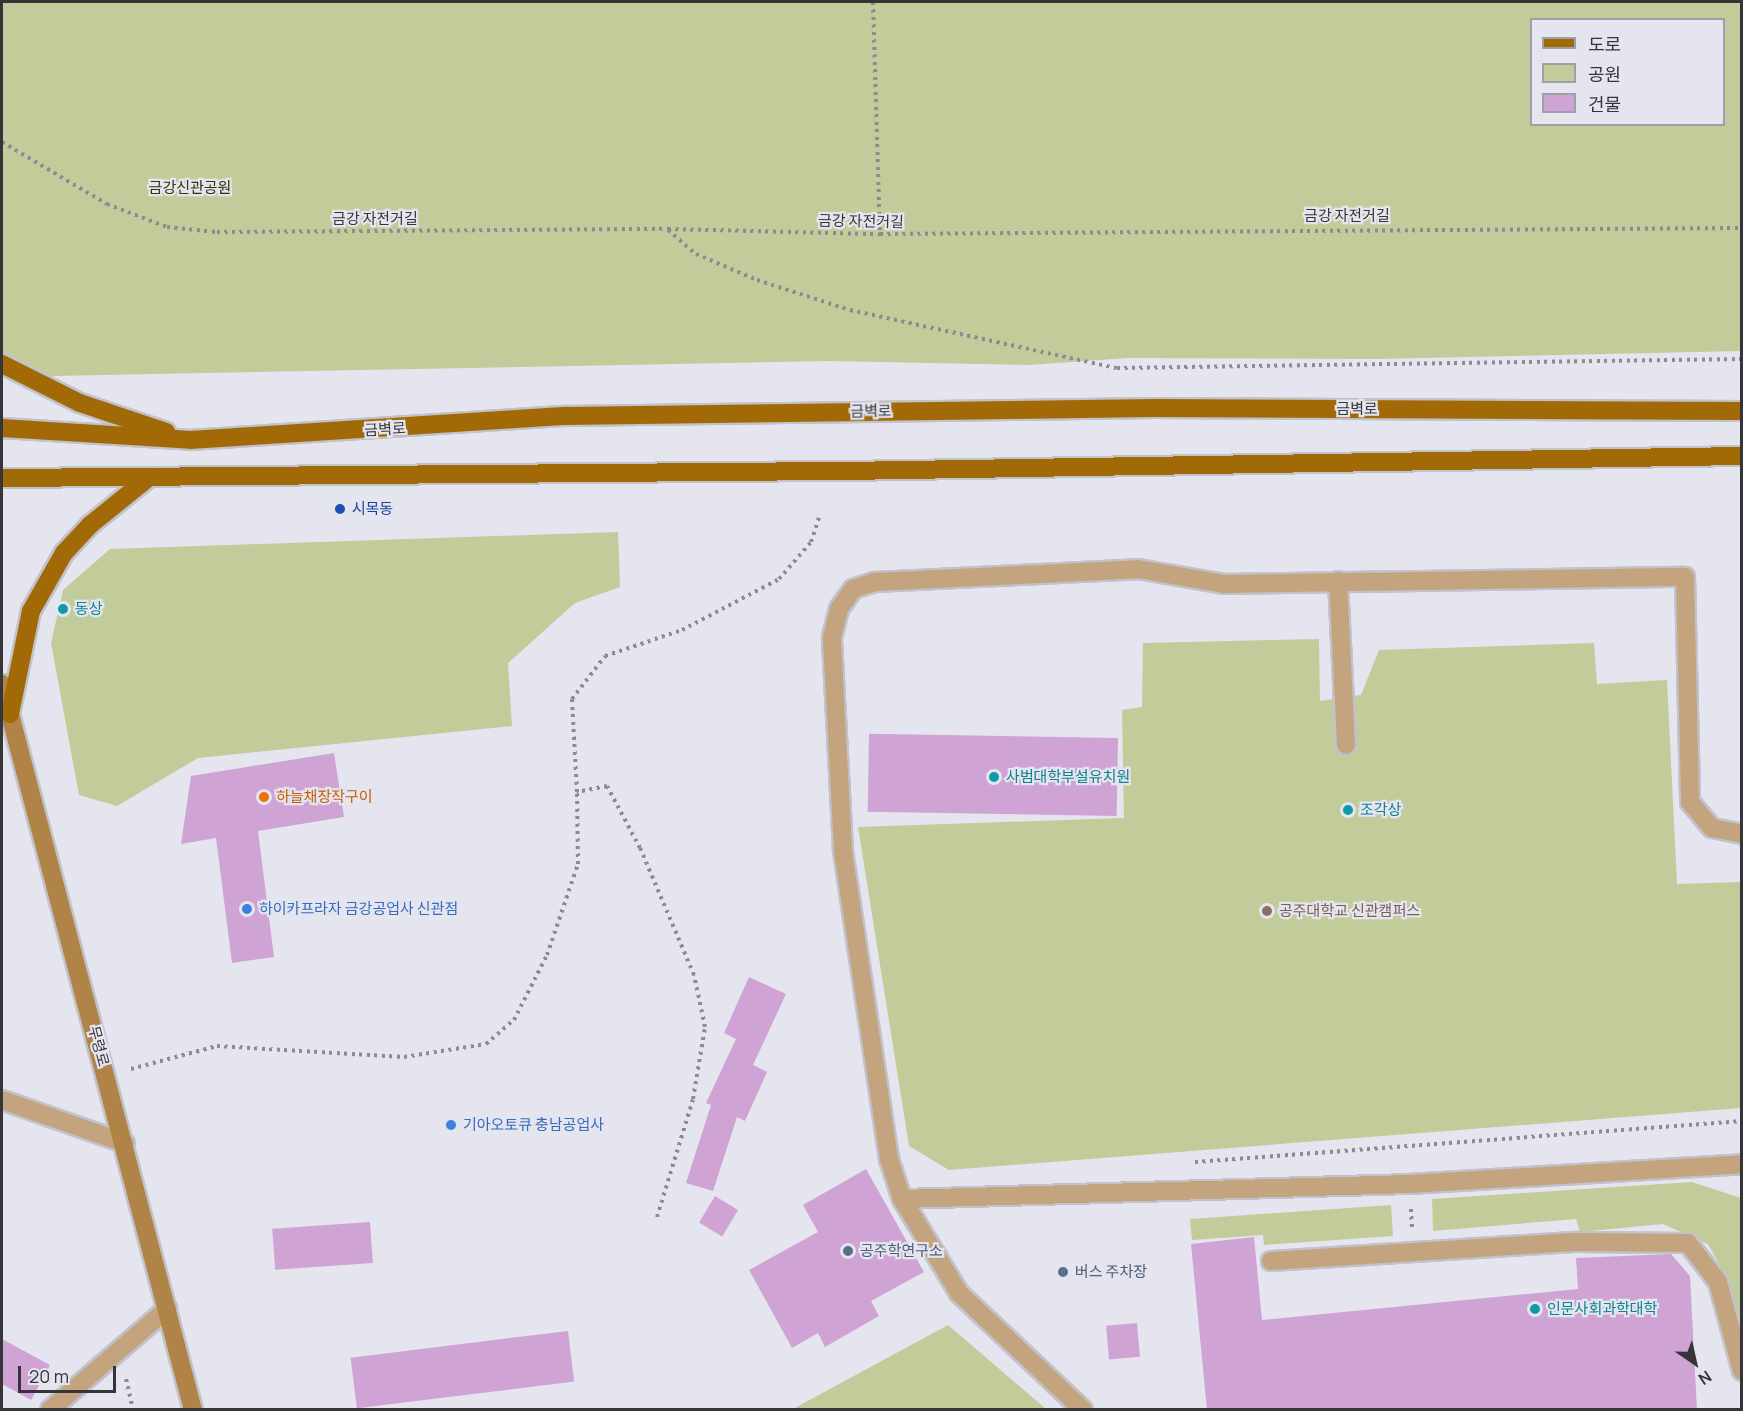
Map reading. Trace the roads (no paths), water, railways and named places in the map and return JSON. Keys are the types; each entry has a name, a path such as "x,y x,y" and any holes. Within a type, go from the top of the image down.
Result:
{"main road":[{"path":"2,364 80,403 191,440"},
{"name":"금벽로","path":"2,428 191,440 565,416 1154,408 1742,411"},
{"path":"2,478 148,478 1742,456"},
{"path":"6,708 31,611 64,553 90,525 148,478"},
{"name":"무령로","path":"2,684 6,708 107,1075 193,1410"}],"street":[{"path":"1083,1410 959,1293 902,1200 889,1159 843,850 832,637 838,609 853,589 875,582 1138,569 1224,584 1685,577 1690,802 1712,828 1742,834"},
{"path":"1338,581 1346,745"},
{"path":"2,1100 125,1143"},
{"path":"902,1200 1409,1184 1742,1164"},
{"path":"1271,1261 1577,1242 1688,1243 1718,1282 1742,1371"},
{"path":"50,1410 167,1309"}],"place":[{"name":"시목동","path":"340,509"},
{"name":"동상","path":"63,609"},
{"name":"사범대학부설유치원","path":"994,777"},
{"name":"하늘채장작구이","path":"264,797"},
{"name":"조각상","path":"1348,810"},
{"name":"하이카프라자 금강공업사 신관점","path":"247,909"},
{"name":"공주대학교 신관캠퍼스","path":"1267,911"},
{"name":"기아오토큐 충남공업사","path":"451,1125"},
{"name":"공주학연구소","path":"848,1251"},
{"name":"버스 주차장","path":"1063,1272"},
{"name":"인문사회과학대학","path":"1535,1309"}],"park label":[{"name":"금강신관공원","path":"190,188"}]}
